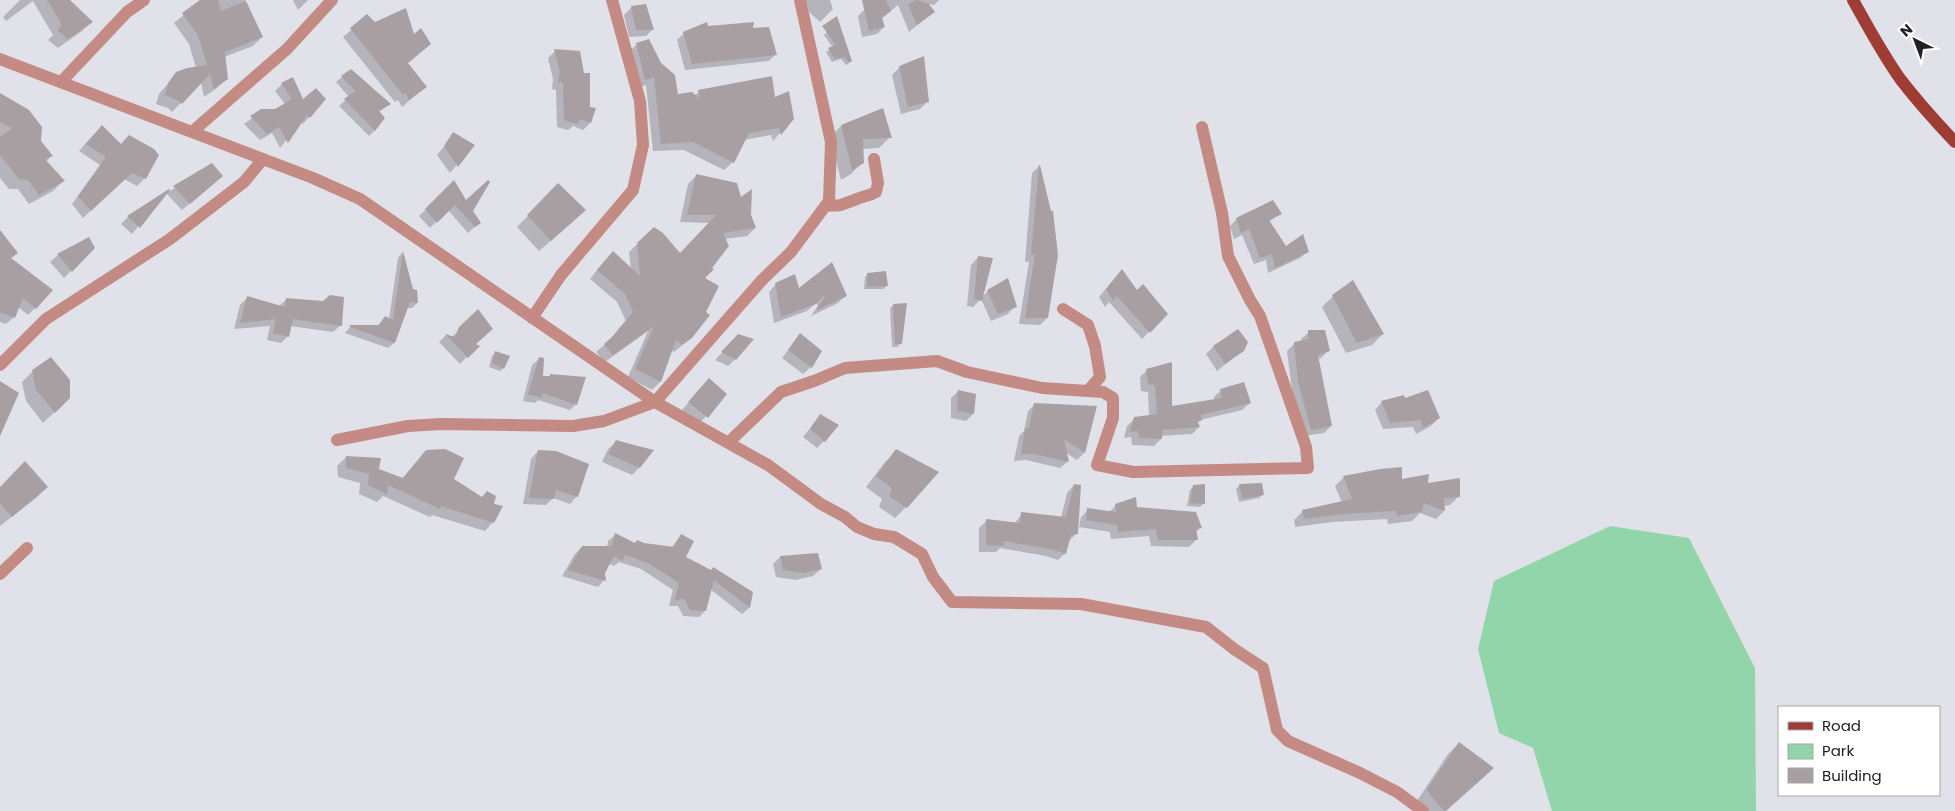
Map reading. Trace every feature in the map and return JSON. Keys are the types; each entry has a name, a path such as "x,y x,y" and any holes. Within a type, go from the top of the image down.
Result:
{"main road":[{"path":"1853,0 1872,35 1900,79 1955,142"}],"street":[{"path":"61,82 127,12 144,0"},
{"path":"192,132 287,49 332,0"},
{"path":"532,318 561,275 633,190 643,145 640,101 612,0"},
{"path":"337,440 408,426 441,424 573,426 604,421 655,402 762,280 791,252 829,201 831,142 800,0"},
{"path":"0,59 263,158 360,199 655,402 768,465 821,504 845,517 857,527 874,534 894,537 922,554 933,577 952,602 1081,604 1206,626 1234,650 1263,668 1277,730 1288,741 1317,756 1360,773 1397,792 1423,811"},
{"path":"729,442 781,392 845,368 937,361 966,372 1042,388 1103,392 1113,398 1114,418 1097,464 1133,472 1308,468 1306,447 1297,424 1289,393 1260,316 1228,256 1222,213 1202,127"},
{"path":"0,365 46,318 170,239 244,182 263,158"},
{"path":"826,205 840,207 876,192 878,183 874,158"},
{"path":"1063,309 1088,324 1096,346 1100,377 1088,391"},
{"path":"0,574 27,548"}],"green space":[{"path":"1610,526 1689,538 1755,668 1756,811 1552,811 1533,748 1499,733 1478,649 1494,581"}],"building":[{"path":"47,0 70,0 93,22 68,39 57,30 62,25"},
{"path":"200,0 218,0 221,11 246,1 263,37 225,52 228,79 214,89 210,74 182,104 165,95 168,83 176,72 207,65 198,35 182,13"},
{"path":"862,0 886,0 891,11 882,18 885,27 869,31"},
{"path":"917,0 929,4 935,12 917,25 908,4"},
{"path":"646,4 654,30 636,30 631,6"},
{"path":"406,8 414,34 421,28 431,44 408,63 427,87 409,100 406,93 403,95 350,28 367,14 375,22"},
{"path":"837,16 852,61 849,63 845,57 835,59 828,48 836,45 822,26"},
{"path":"707,22 708,26 754,22 753,28 769,27 777,55 692,64 683,32"},
{"path":"649,39 661,63 675,75 678,94 692,92 700,99 698,90 772,76 775,97 789,91 794,119 781,135 779,128 749,133 734,163 693,142 661,144 654,77 645,80 636,43"},
{"path":"554,49 580,51 584,73 590,73 590,107 596,108 591,123 580,119 577,124 564,120 563,83 558,82 560,72"},
{"path":"924,56 929,102 908,107 899,66"},
{"path":"351,69 391,104 379,111 385,118 375,131 344,99 355,91 341,76"},
{"path":"293,77 303,99 316,88 326,99 310,118 307,115 288,143 279,127 267,134 250,116 261,109 275,109 292,99 281,83"},
{"path":"0,93 29,110 42,127 41,141 53,156 45,159 65,181 39,195 28,180 19,179 0,155 0,137 12,128 0,122"},
{"path":"883,108 892,138 863,139 864,163 852,170 841,125"},
{"path":"102,125 121,144 129,135 154,149 159,155 146,179 132,173 91,211 78,196 106,157 86,144"},
{"path":"453,132 475,145 458,167 444,146"},
{"path":"212,163 223,176 190,204 173,186"},
{"path":"1039,165 1051,211 1053,211 1058,255 1048,318 1025,318 1035,255 1031,255"},
{"path":"696,174 737,183 741,197 752,189 751,215 756,228 723,233 729,246 712,268 714,269 705,278 719,286 706,312 710,315 692,338 682,345 676,340 661,382 635,369 654,326 613,355 604,344 633,312 625,294 597,270 613,251 640,276 637,243 654,227 663,233 680,253 716,215 687,215"},
{"path":"454,180 466,200 488,180 490,182 473,211 481,223 475,227 455,205 437,223 425,209"},
{"path":"558,183 586,210 551,241 527,215"},
{"path":"169,189 140,228 127,216"},
{"path":"1273,200 1282,214 1269,220 1286,246 1303,234 1309,252 1275,268 1272,254 1260,258 1249,229 1241,233 1236,218"},
{"path":"0,230 18,253 11,258 53,290 36,309 23,298 15,318 0,312"},
{"path":"89,237 95,248 72,272 57,254"},
{"path":"403,251 413,289 417,290 418,303 410,302 395,343 350,327 350,325 379,325 385,316 393,320"},
{"path":"978,256 993,258 982,301 974,299"},
{"path":"832,262 847,296 815,311 824,298 823,296 816,304 781,317 775,283 795,274 799,288"},
{"path":"1122,269 1137,290 1143,284 1168,314 1150,333 1117,296 1113,301 1106,289"},
{"path":"886,271 888,286 867,287 867,273"},
{"path":"1008,278 1017,307 998,314 987,290"},
{"path":"1353,280 1384,334 1357,343 1332,295"},
{"path":"330,295 344,297 342,326 293,319 289,337 273,333 276,319 240,323 247,296 285,307 286,298 323,301"},
{"path":"907,303 902,344 895,344 893,304"},
{"path":"478,309 493,329 476,344 480,346 468,358 445,334 455,337 459,327"},
{"path":"1238,329 1248,342 1244,351 1225,364 1213,346"},
{"path":"1308,330 1325,330 1330,351 1318,355 1332,426 1311,430 1298,382 1294,342 1308,339"},
{"path":"800,333 822,351 812,368 788,350"},
{"path":"738,334 754,339 736,360 721,352"},
{"path":"495,351 510,356 504,369 492,363"},
{"path":"51,357 70,380 70,398 55,413 36,390 32,370"},
{"path":"539,357 544,358 543,376 550,376 550,374 586,377 577,405 542,393 542,398 528,394"},
{"path":"1172,362 1172,406 1222,398 1220,389 1244,382 1251,403 1201,415 1202,420 1198,422 1200,427 1162,430 1162,439 1139,438 1138,431 1130,432 1134,417 1157,414 1155,385 1148,384 1146,369"},
{"path":"709,378 727,394 708,418 688,402"},
{"path":"0,381 19,393 0,436"},
{"path":"958,390 976,394 974,414 957,411"},
{"path":"1428,390 1440,418 1423,428 1421,420 1390,423 1381,401 1404,395 1405,398"},
{"path":"1034,403 1097,406 1085,453 1064,439 1069,462 1034,454 1021,454 1025,428 1029,428"},
{"path":"820,414 839,425 825,442 810,429"},
{"path":"616,440 654,450 640,468 608,454"},
{"path":"445,449 464,458 454,479 482,497 487,491 496,496 494,504 503,506 494,523 441,506 440,509 388,485 387,494 368,485 369,474 346,468 346,456 381,458 379,469 403,478 426,450"},
{"path":"896,449 939,472 907,508 889,496 892,488 876,476"},
{"path":"538,450 556,451 589,464 578,497 556,490 554,499 529,498"},
{"path":"25,461 48,487 12,517 0,503 0,487"},
{"path":"1402,467 1402,479 1429,474 1428,483 1460,478 1460,497 1444,498 1445,511 1424,503 1422,512 1397,516 1396,511 1342,514 1304,519 1302,510 1352,499 1343,476"},
{"path":"1262,483 1264,495 1242,499 1239,484"},
{"path":"1074,484 1081,485 1078,534 1071,535 1066,554 1004,541 1004,546 986,545 986,519 1020,523 1021,512 1066,517"},
{"path":"1205,484 1205,504 1190,503 1193,485"},
{"path":"1136,497 1137,507 1196,512 1202,528 1196,529 1198,540 1158,540 1156,529 1118,532 1117,525 1086,520 1087,508 1116,512 1115,504"},
{"path":"615,533 635,543 637,540 644,543 674,547 681,534 694,541 686,557 711,570 713,567 753,592 750,608 714,580 706,611 690,610 684,599 675,600 679,583 648,563 625,555 622,561 614,556 605,573 606,581 568,570 582,546 612,546"},
{"path":"818,553 822,569 804,573 783,570 780,556"},
{"path":"1459,742 1494,768 1444,811 1427,789"}]}
